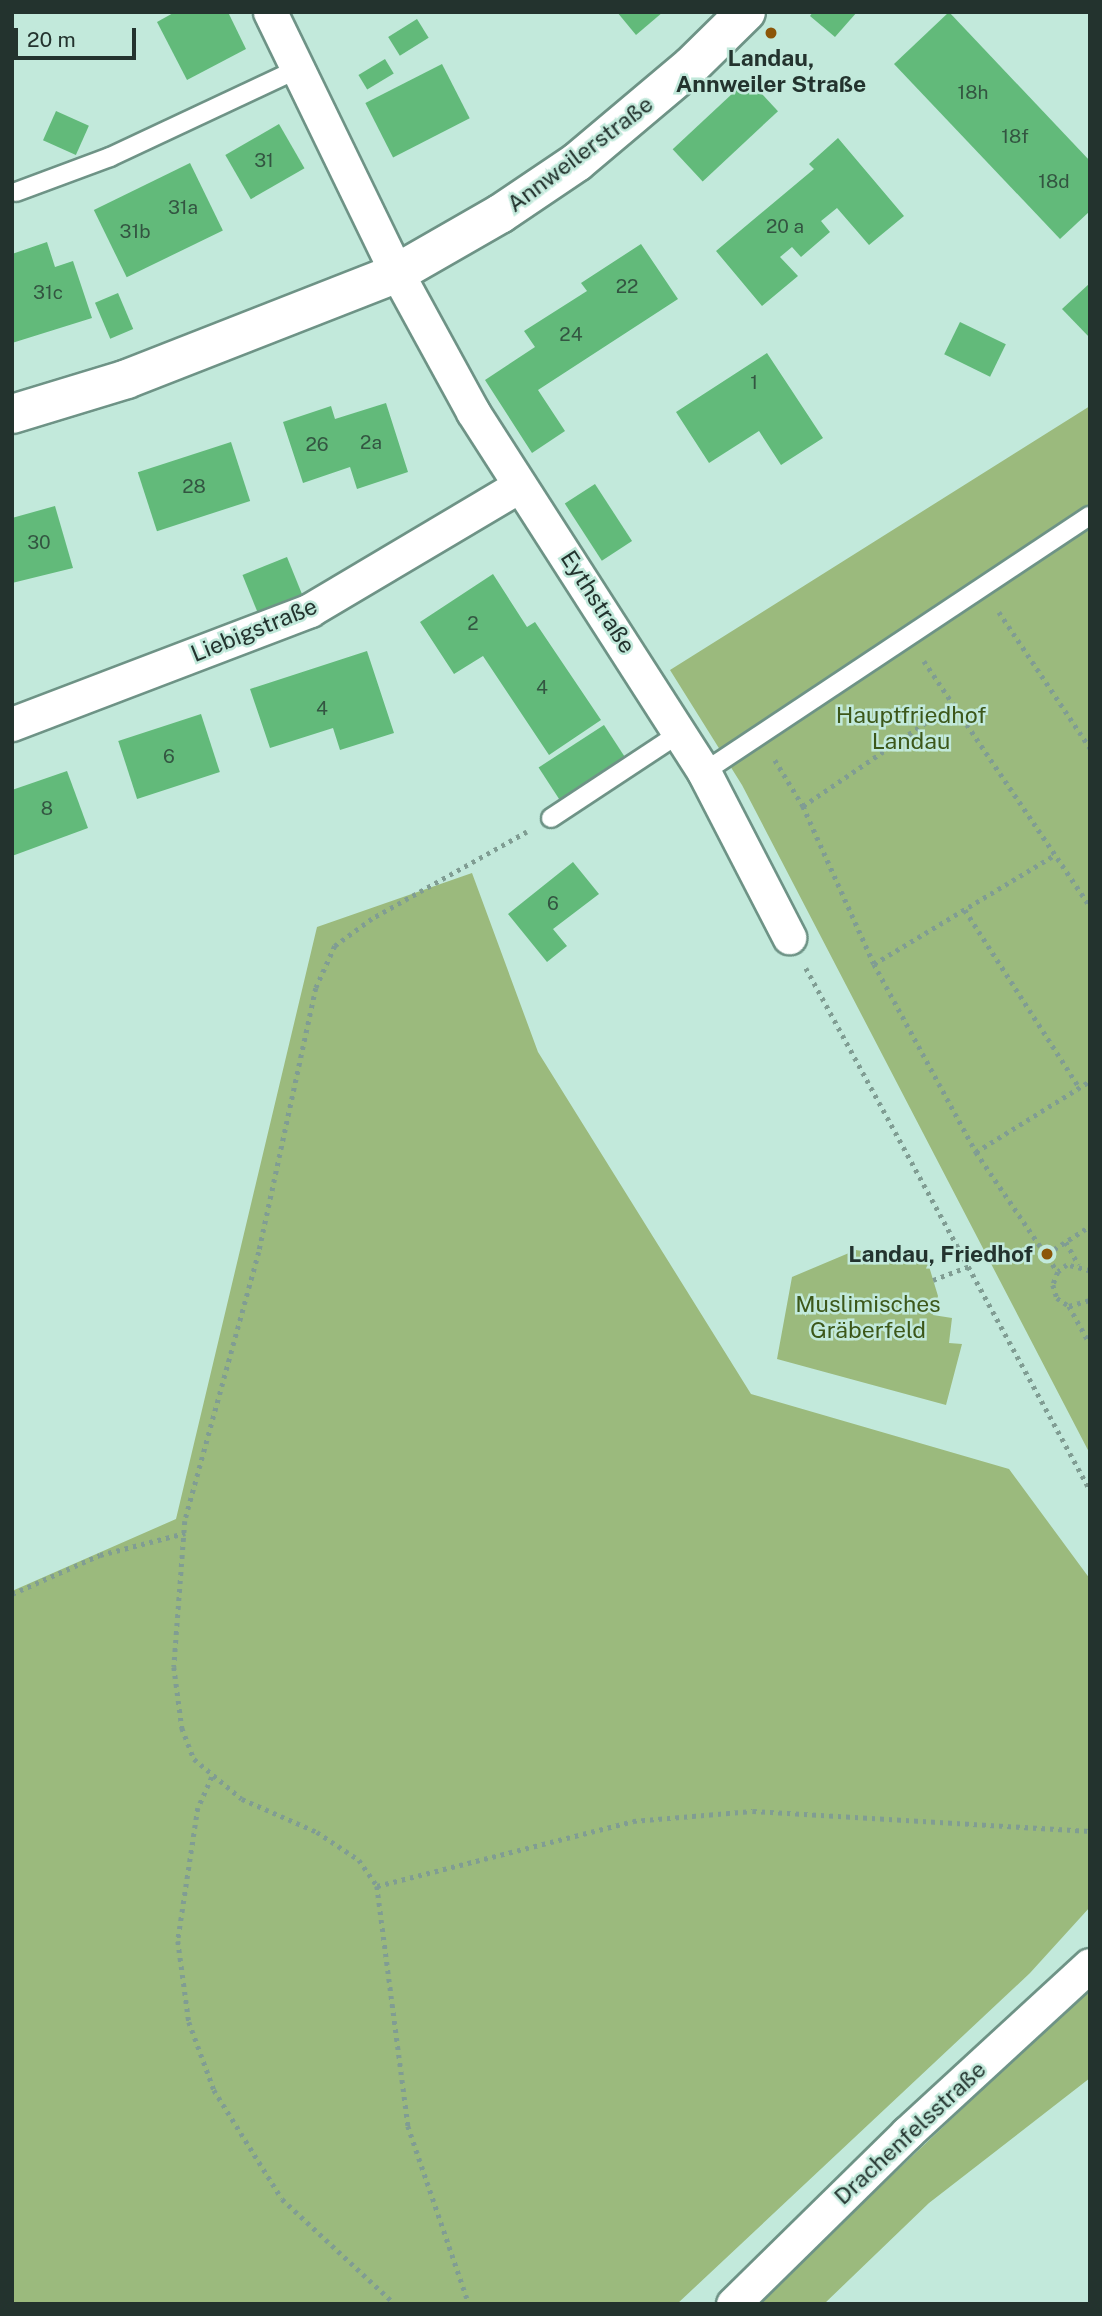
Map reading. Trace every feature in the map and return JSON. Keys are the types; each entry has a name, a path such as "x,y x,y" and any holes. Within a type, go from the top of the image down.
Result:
{"street":[{"path":"270,12 397,273"},
{"name":"Annweilerstraße","path":"12,414 127,379 397,273 500,214 577,162 691,66 746,12"},
{"name":"Eythstraße","path":"397,273 472,412 519,486 567,553 704,772 789,937"},
{"name":"Liebigstraße","path":"12,724 310,610 519,486"},
{"name":"Drachenfelsstraße","path":"733,2304 907,2133 1090,1965"}],"lane":[{"path":"16,192 110,157 298,69"},
{"path":"704,772 761,738 1090,516"},
{"path":"551,818 680,733"}],"path":[{"path":"983,588 1090,748"},
{"path":"908,637 1090,906"},
{"path":"803,806 953,704"},
{"path":"761,738 803,806 874,964 976,1152 1058,1272 1054,1292 1069,1306 1090,1344"},
{"path":"469,2304 408,2126 377,1886 359,1860 317,1832 243,1799 212,1777 194,1759 182,1728 174,1667 184,1533 259,1252 316,988 335,946 372,919 551,818"},
{"path":"874,964 1055,855"},
{"path":"965,910 1079,1087"},
{"path":"789,937 1090,1490"},
{"path":"976,1152 1090,1080"},
{"path":"1047,1254 1090,1226"},
{"path":"1066,1242 1079,1265"},
{"path":"1058,1272 1068,1265 1079,1265 1090,1271"},
{"path":"933,1280 969,1266"},
{"path":"1069,1306 1090,1300"},
{"path":"12,1594 100,1555 184,1533"},
{"path":"212,1777 198,1808 178,1941 189,2022 214,2091 282,2199 395,2304"},
{"path":"377,1886 633,1821 753,1811 1090,1831"}],"green space":[{"name":"Hauptfriedhof Landau","path":"1090,406 1090,1454 742,785 670,670"},
{"path":"472,873 538,1052 751,1394 1009,1469 1090,1579 1090,1907 1030,1973 677,2304 12,2304 12,1591 176,1519 317,927"},
{"name":"Muslimisches Gräberfeld","path":"856,1250 928,1263 938,1296 933,1315 952,1318 949,1343 962,1344 946,1405 777,1359 792,1277"},
{"path":"1090,1988 1090,2078 929,2203 824,2304 756,2304"}],"building":[{"path":"175,12 228,12 246,49 187,80 157,22"},
{"path":"617,12 663,12 636,35"},
{"path":"813,12 857,12 835,37 810,16"},
{"path":"949,12 1090,161 1090,211 1060,239 894,64"},
{"path":"417,19 429,38 400,56 388,37"},
{"path":"385,59 394,74 367,90 358,75"},
{"path":"442,64 470,118 393,157 365,103"},
{"path":"748,79 778,111 703,181 673,149"},
{"path":"56,111 89,126 76,155 43,140"},
{"path":"279,124 304,168 251,199 225,155"},
{"path":"838,138 904,216 869,245 837,208 821,221 830,232 801,257 792,247 780,257 798,276 762,306 716,251 814,169 809,164"},
{"path":"190,163 223,230 127,277 94,210"},
{"path":"47,242 55,267 73,261 92,318 12,343 12,254"},
{"path":"641,244 678,299 538,390 565,431 532,453 485,380 535,347 524,331 587,291 581,283"},
{"path":"1090,283 1090,338 1062,309"},
{"path":"118,293 133,329 110,339 95,303"},
{"path":"960,322 1006,344 990,377 944,354"},
{"path":"767,353 823,438 781,465 759,431 709,463 676,412"},
{"path":"386,403 408,472 357,489 350,467 303,483 283,422 331,406 335,419"},
{"path":"231,442 250,501 157,531 138,472"},
{"path":"595,484 632,541 602,561 565,504"},
{"path":"55,506 73,568 12,583 12,518"},
{"path":"287,557 302,595 258,613 242,575"},
{"path":"493,574 527,627 535,622 601,720 549,755 483,656 454,674 420,622"},
{"path":"367,651 394,733 340,750 333,728 270,748 250,689"},
{"path":"201,714 220,772 137,799 118,741"},
{"path":"604,725 625,757 559,799 539,767"},
{"path":"67,771 88,828 12,856 12,790"},
{"path":"573,862 599,894 553,929 567,946 547,962 508,914"}],"place":[{"name":"Landau, Annweiler Straße","path":"771,33"},
{"name":"Landau, Friedhof","path":"1047,1254"}]}
